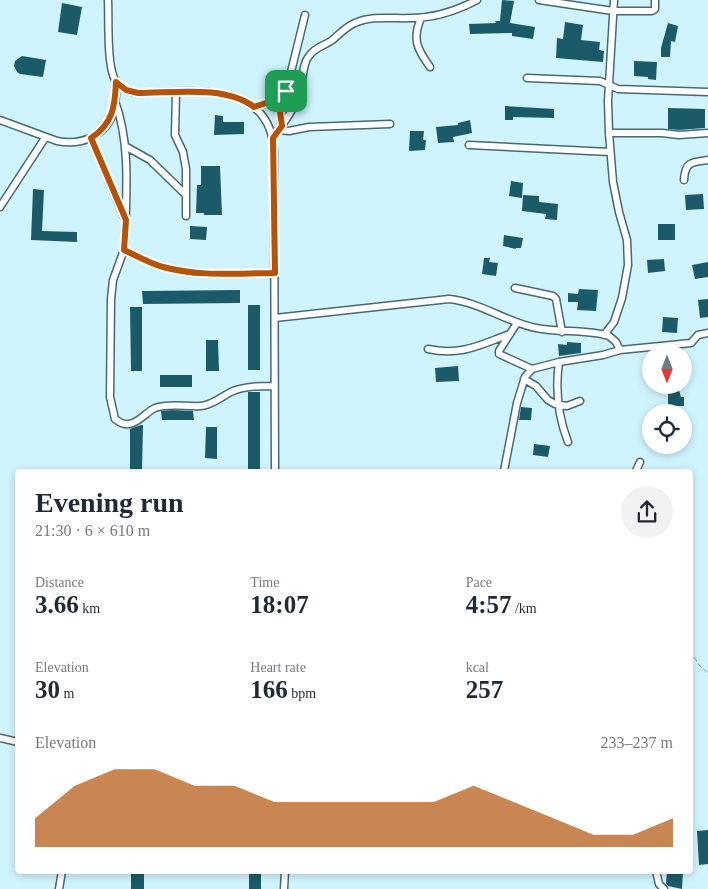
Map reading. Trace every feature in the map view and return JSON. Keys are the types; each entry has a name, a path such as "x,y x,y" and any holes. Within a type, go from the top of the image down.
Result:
{"street":[{"path":"108,0 111,71 116,82 132,92 224,93 240,98 254,107 266,121 273,138 275,469"},
{"path":"273,138 298,98 305,62 314,50 333,40 344,28 361,20 379,17 421,18 450,12 477,0"},
{"path":"539,0 613,11 652,11 655,9 655,0"},
{"path":"604,335 614,322 626,282 628,265 627,240 616,197 608,133 614,0"},
{"path":"280,128 280,112 305,15"},
{"path":"421,18 417,30 418,48 430,67"},
{"path":"527,78 600,81 618,89 708,92"},
{"path":"0,120 45,138 66,143 83,141 98,134 108,122 114,108 116,82"},
{"path":"254,107 275,100 286,91"},
{"path":"176,92 175,135 185,161 186,216"},
{"path":"115,100 126,146 124,250 113,280 111,299 110,397 115,419 124,424 134,423 150,410 158,407 201,406 240,389 274,386"},
{"path":"280,128 290,131 309,127 390,124"},
{"path":"608,133 662,133 679,135 708,133"},
{"path":"0,207 45,138"},
{"path":"91,138 126,220"},
{"path":"469,144 610,152"},
{"path":"126,146 150,160 186,195"},
{"path":"684,180 687,165 708,160"},
{"path":"124,250 156,264 183,271 204,273 275,273"},
{"path":"515,288 554,296 562,332"},
{"path":"275,318 449,299 470,303 517,323 536,328 604,335 613,338 620,350"},
{"path":"517,323 499,351 499,354 532,369"},
{"path":"504,469 514,416 524,379 532,369 620,350 691,343 698,335 708,333"},
{"path":"428,349 443,352 464,351 510,334"},
{"path":"559,362 558,406 568,442"},
{"path":"524,379 539,388 548,400 558,406 567,406 580,401"},
{"path":"637,469 640,462"},
{"path":"0,738 15,741"},
{"path":"59,889 62,874"},
{"path":"284,889 285,874"},
{"path":"657,874 659,884 664,889"}],"path":[{"path":"693,656 700,666 708,673"}],"building":[{"path":"502,0 514,1 510,23 535,27 533,39 512,36 512,33 470,34 469,24 496,23 495,21 500,21"},
{"path":"62,3 82,7 77,35 58,32"},
{"path":"565,22 583,25 581,40 600,42 599,50 604,51 603,62 556,58 557,38 563,39"},
{"path":"668,23 678,26 675,42 671,41 670,57 661,57 661,48"},
{"path":"22,56 46,60 43,77 17,72 14,66 15,61"},
{"path":"634,61 657,62 656,80 648,79 648,77 634,76"},
{"path":"505,106 554,109 554,118 513,117 513,120 505,120"},
{"path":"668,108 705,109 705,128 668,129"},
{"path":"215,115 223,116 223,122 244,122 244,134 214,135"},
{"path":"470,120 472,133 453,137 454,142 438,143 436,127 458,125 458,123"},
{"path":"410,131 424,131 423,140 426,140 425,150 409,151"},
{"path":"201,166 220,166 222,215 196,213 197,185 201,185"},
{"path":"511,181 523,183 522,198 509,196"},
{"path":"33,189 44,190 42,231 77,232 77,242 31,240"},
{"path":"703,194 704,209 686,210 685,195"},
{"path":"523,195 539,196 539,202 558,204 557,220 545,219 546,214 522,211"},
{"path":"658,224 675,224 675,240 658,240"},
{"path":"190,226 207,227 206,240 190,239"},
{"path":"504,235 523,238 521,248 516,249 503,246"},
{"path":"484,258 490,258 489,262 498,263 496,276 482,274"},
{"path":"664,259 665,271 648,273 647,260"},
{"path":"708,262 708,277 695,279 692,265"},
{"path":"579,289 598,290 596,311 577,310 578,302 568,302 568,293 578,294"},
{"path":"240,290 240,303 143,304 142,291"},
{"path":"708,299 708,317 700,318 698,300"},
{"path":"248,305 260,305 260,370 248,370"},
{"path":"130,307 142,307 142,371 131,371"},
{"path":"663,317 678,318 677,333 662,332"},
{"path":"206,340 218,340 219,371 206,371"},
{"path":"567,342 581,343 581,353 559,356 558,344 567,345"},
{"path":"458,366 459,381 436,382 435,368"},
{"path":"160,375 192,375 192,387 160,387"},
{"path":"248,392 260,392 260,469 248,469"},
{"path":"668,394 680,394 681,397 684,397 684,404 668,404"},
{"path":"521,407 532,408 531,420 519,420"},
{"path":"161,411 193,411 194,420 162,420"},
{"path":"143,425 142,469 130,469 130,429"},
{"path":"206,427 217,427 217,459 205,458"},
{"path":"534,444 550,446 548,457 533,455"},
{"path":"708,830 708,864 699,865 697,831"},
{"path":"131,874 144,874 144,889 131,889"},
{"path":"249,874 261,874 261,889 249,889"},
{"path":"667,874 683,874 682,889 668,886 666,883"}],"route":[{"path":"116,82 126,90 138,93 224,93 240,98 254,107 262,106 275,100 286,91 280,112 282,126 273,138 275,273 204,273 183,271 143,259 124,250 126,220 91,138 104,128 112,116 116,82"}]}
